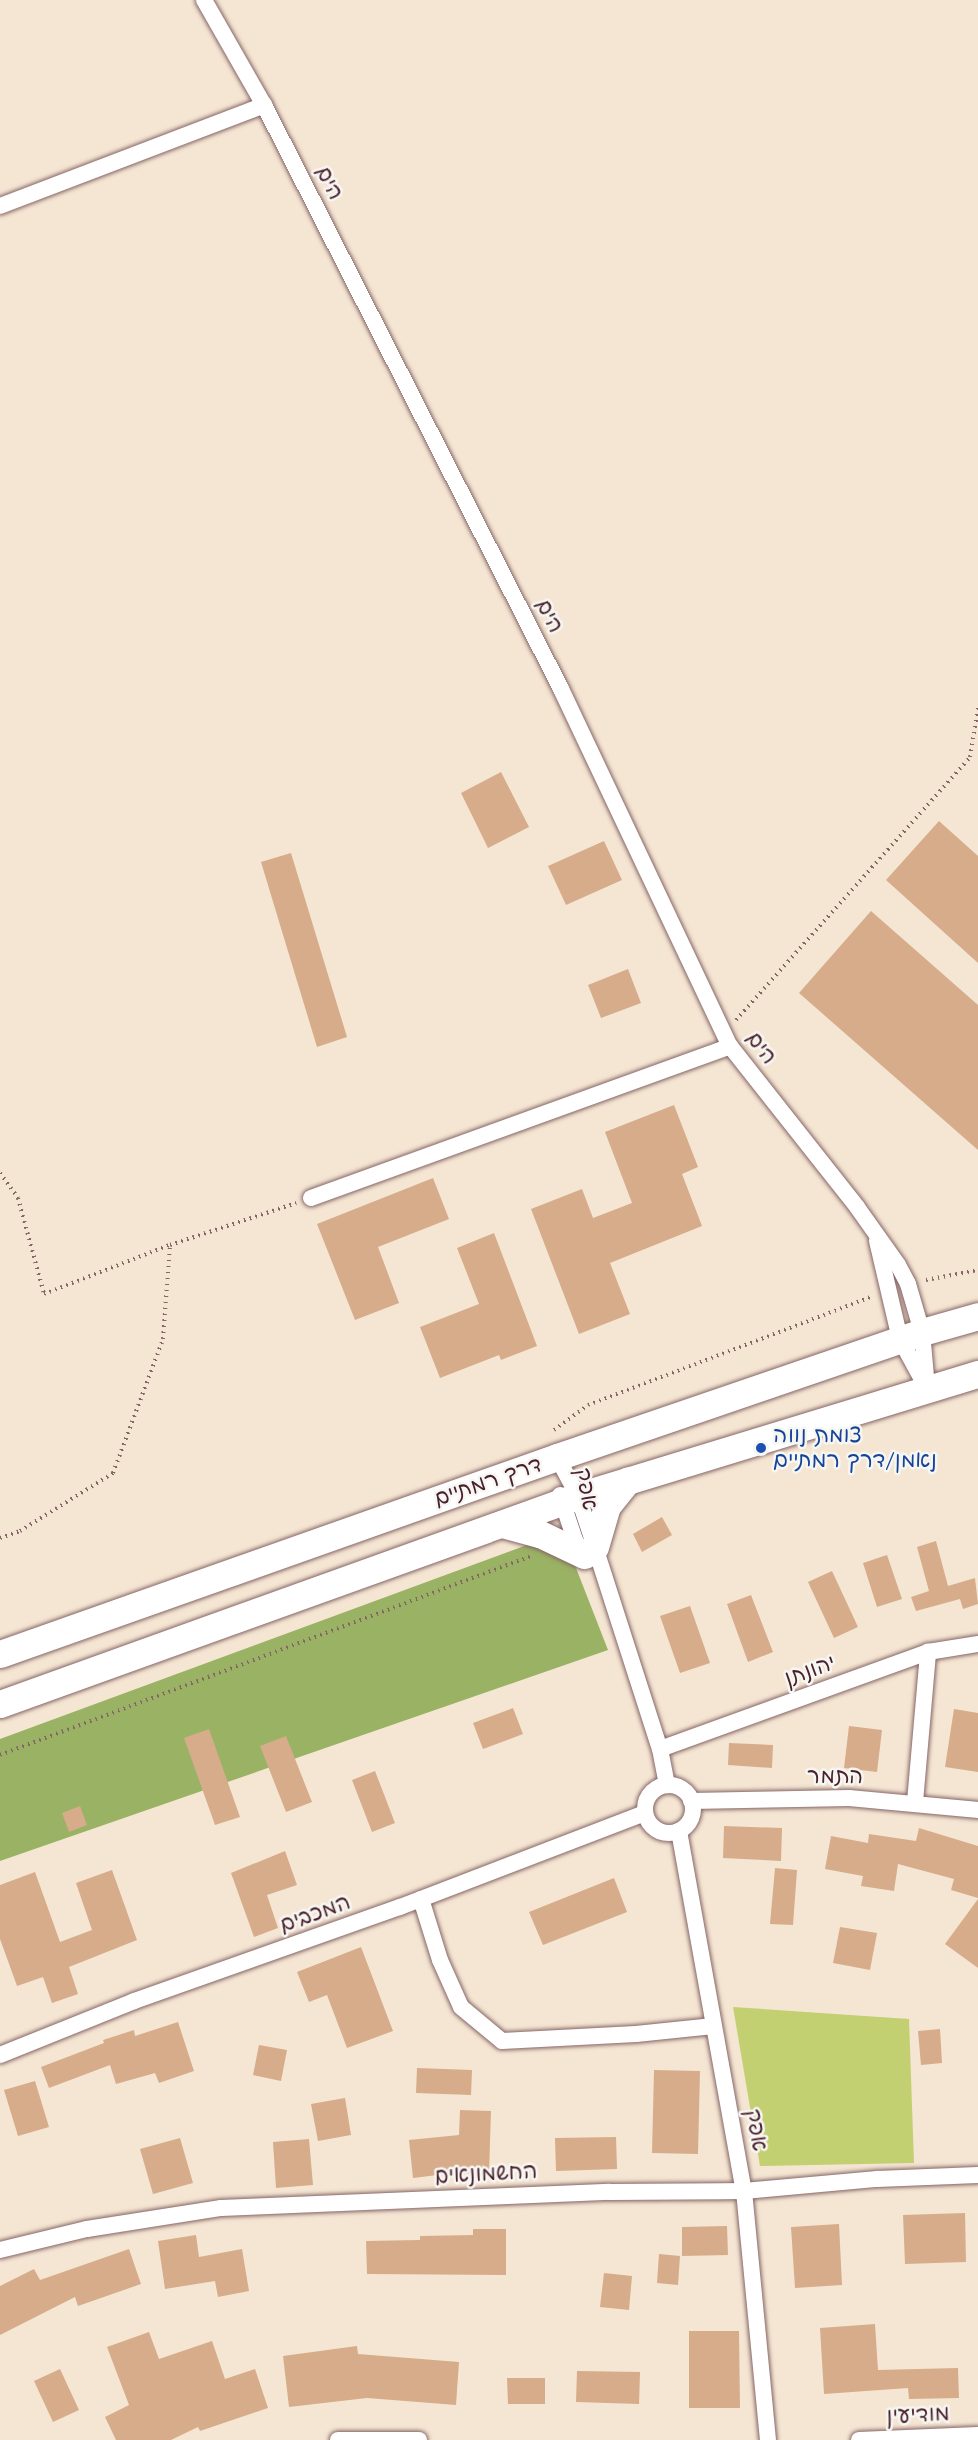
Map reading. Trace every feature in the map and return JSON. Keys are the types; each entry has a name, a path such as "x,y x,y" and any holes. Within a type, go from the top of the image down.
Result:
{"main road":[{"name":"דרך רמתיים","path":"0,1654 557,1457 910,1336 978,1316"},
{"name":"דרך רמתיים","path":"0,1704 569,1499 978,1374"},
{"path":"502,1524 589,1551 607,1506 629,1479"}],"street":[{"name":"הים","path":"204,0 264,105 561,689 727,1040 857,1207 876,1237 898,1265 908,1284 910,1336"},
{"path":"0,206 264,105"},
{"path":"311,1198 727,1040"},
{"name":"הים","path":"876,1237 886,1291 910,1336 927,1388"},
{"name":"אפק","path":"557,1457 569,1499 589,1551 605,1584 660,1749 666,1785"},
{"name":"יהונתן","path":"660,1749 928,1652 978,1644"},
{"path":"915,1802 928,1652"},
{"path":"666,1785 682,1789 691,1801 692,1815 679,1831 665,1833 658,1830 651,1826 645,1813 645,1805 653,1791 666,1785"},
{"name":"התמר","path":"691,1801 849,1798 915,1802 978,1810"},
{"name":"המכבים","path":"0,2055 134,2001 421,1899 645,1813"},
{"name":"אפק","path":"679,1831 744,2191 768,2440"},
{"path":"421,1899 440,1960 461,2007 502,2041 636,2034 714,2026"},
{"name":"החשמונאים","path":"0,2250 98,2227 221,2208 610,2192 744,2191 888,2178 978,2175"},
{"name":"מודיעין","path":"859,2440 978,2435"},
{"path":"338,2440 418,2440"}],"path":[{"path":"970,757 978,708"},
{"path":"727,1040 970,757 978,754"},
{"path":"0,1173 18,1198 44,1294 170,1245 311,1198"},
{"path":"0,1538 20,1531 113,1473 163,1339 170,1245"},
{"path":"908,1284 978,1270"},
{"path":"554,1430 588,1406 886,1291"},
{"path":"0,1755 533,1556 540,1534"}],"green space":[{"path":"562,1532 608,1650 0,1861 0,1739"},
{"path":"733,2007 909,2019 914,2163 760,2166"}],"building":[{"path":"501,772 529,827 488,848 461,793"},
{"path":"939,821 978,856 978,963 886,880"},
{"path":"604,841 622,880 566,905 548,866"},
{"path":"291,853 347,1037 317,1047 261,862"},
{"path":"871,911 978,1005 978,1150 799,993"},
{"path":"628,969 641,1003 601,1018 588,985"},
{"path":"674,1105 698,1167 682,1174 702,1226 610,1263 630,1314 579,1334 531,1209 582,1189 593,1218 632,1203 605,1132"},
{"path":"433,1178 449,1219 378,1247 399,1303 355,1320 317,1224"},
{"path":"494,1233 537,1346 501,1360 499,1355 440,1378 420,1327 479,1304 457,1248"},
{"path":"662,1517 672,1535 642,1552 633,1534"},
{"path":"936,1541 948,1586 975,1578 978,1604 963,1609 960,1599 916,1611 911,1597 929,1591 917,1547"},
{"path":"887,1555 902,1599 877,1607 863,1563"},
{"path":"832,1571 858,1627 834,1638 808,1582"},
{"path":"751,1595 773,1652 748,1662 727,1604"},
{"path":"690,1606 710,1663 680,1673 660,1616"},
{"path":"513,1708 523,1734 483,1749 473,1723"},
{"path":"954,1709 978,1713 978,1772 945,1767"},
{"path":"849,1726 882,1730 877,1772 844,1768"},
{"path":"209,1729 240,1817 215,1825 184,1738"},
{"path":"286,1736 312,1802 286,1812 260,1746"},
{"path":"729,1743 773,1745 772,1768 728,1765"},
{"path":"375,1771 395,1823 372,1832 352,1780"},
{"path":"80,1806 87,1825 69,1832 62,1813"},
{"path":"724,1826 782,1828 781,1861 723,1858"},
{"path":"919,1828 978,1846 978,1898 951,1890 954,1879 898,1864 894,1891 861,1886 863,1876 825,1869 831,1836 868,1843 869,1834 916,1841"},
{"path":"285,1851 297,1885 267,1895 278,1928 254,1937 231,1873"},
{"path":"775,1868 797,1870 793,1925 770,1924"},
{"path":"112,1870 137,1940 69,1967 78,1994 52,2003 43,1977 17,1986 0,1939 0,1885 35,1872 60,1942 92,1930 76,1883"},
{"path":"614,1878 627,1912 543,1945 529,1912"},
{"path":"978,1899 978,1968 945,1944"},
{"path":"840,1927 877,1933 870,1970 833,1963"},
{"path":"361,1947 393,2031 347,2048 327,1995 309,2002 297,1972"},
{"path":"178,2022 194,2071 159,2083 155,2073 116,2084 110,2065 49,2088 41,2067 104,2043 103,2040 134,2030 135,2036"},
{"path":"940,2029 942,2063 921,2065 918,2031"},
{"path":"259,2045 287,2050 281,2081 253,2075"},
{"path":"417,2068 472,2070 471,2095 416,2093"},
{"path":"654,2070 700,2071 698,2154 652,2153"},
{"path":"35,2081 49,2127 18,2136 4,2090"},
{"path":"345,2098 351,2135 318,2141 311,2104"},
{"path":"460,2110 491,2111 489,2174 454,2173 413,2178 409,2140 459,2135"},
{"path":"616,2137 617,2169 556,2171 555,2138"},
{"path":"180,2138 193,2183 153,2194 140,2149"},
{"path":"309,2139 313,2185 276,2188 273,2142"},
{"path":"965,2213 966,2262 905,2264 903,2215"},
{"path":"839,2224 842,2285 795,2288 791,2227"},
{"path":"727,2226 728,2255 682,2256 682,2227"},
{"path":"473,2229 506,2229 506,2275 367,2274 366,2241 420,2240 420,2236 473,2235"},
{"path":"196,2235 199,2257 242,2249 249,2291 218,2297 215,2281 165,2289 158,2241"},
{"path":"129,2249 141,2284 78,2306 75,2297 0,2335 0,2286 34,2269 40,2280"},
{"path":"659,2254 680,2256 678,2285 657,2283"},
{"path":"604,2273 632,2276 629,2310 600,2307"},
{"path":"875,2324 878,2370 958,2368 959,2398 909,2399 908,2388 824,2394 820,2328"},
{"path":"689,2331 739,2331 740,2408 689,2408"},
{"path":"149,2332 159,2359 212,2341 225,2379 255,2369 268,2408 200,2431 198,2427 171,2440 116,2440 105,2417 129,2405 107,2347"},
{"path":"357,2346 358,2354 459,2362 456,2405 367,2398 289,2407 283,2356"},
{"path":"60,2369 79,2410 53,2422 34,2381"},
{"path":"577,2371 640,2372 639,2404 576,2402"},
{"path":"507,2378 545,2378 545,2404 508,2404"}],"place":[{"name":"צומת נווה נאמן/דרך רמתיים","path":"761,1448"}]}
